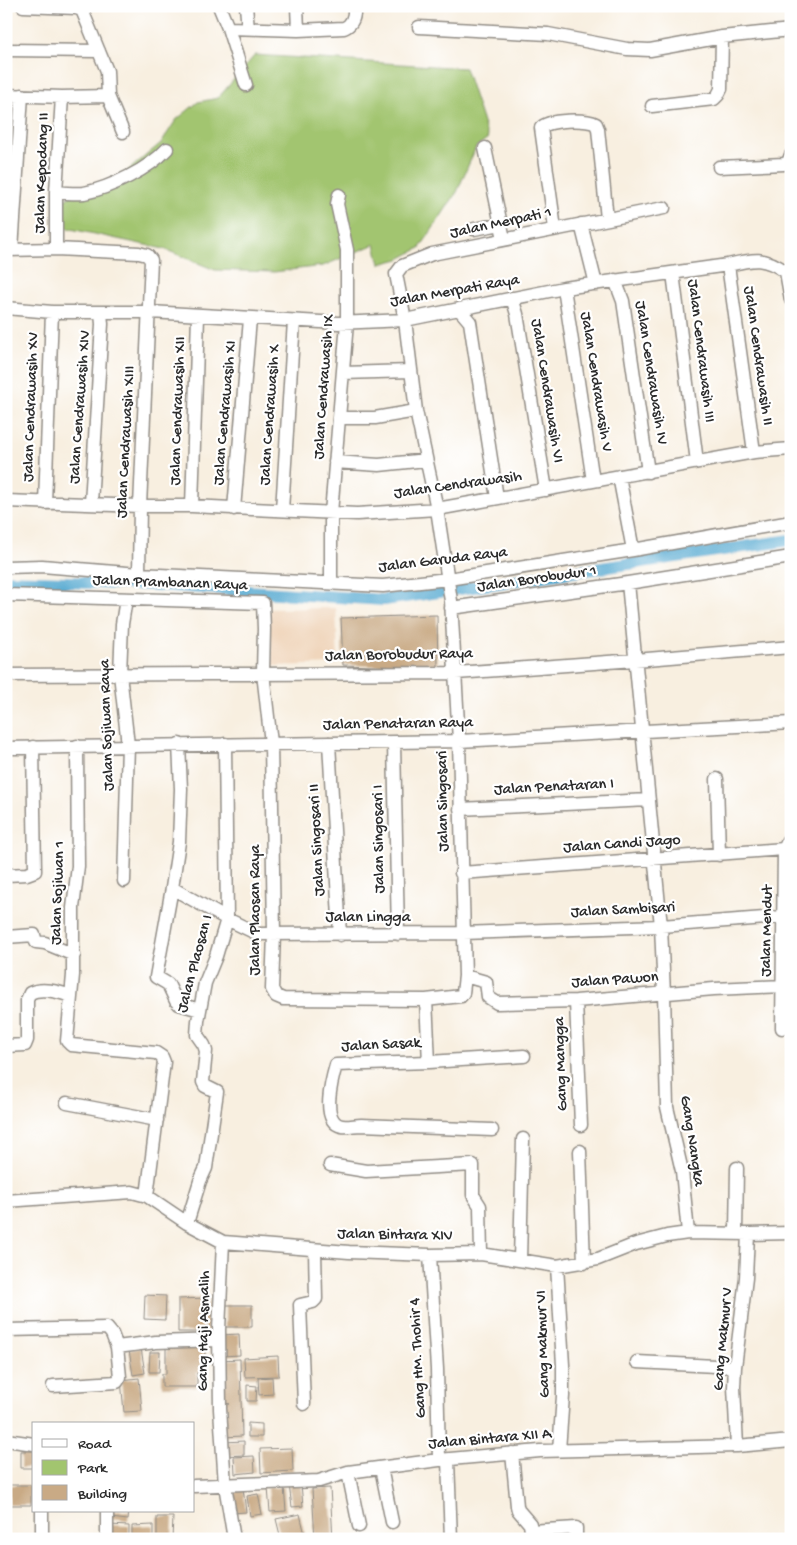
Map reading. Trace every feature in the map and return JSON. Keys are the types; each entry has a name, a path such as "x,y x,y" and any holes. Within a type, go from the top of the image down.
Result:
{"street":[{"path":"23,6 76,8 82,10 107,71 108,96 123,132"},
{"path":"219,6 246,85"},
{"path":"246,6 248,29"},
{"path":"297,6 298,30"},
{"path":"228,28 298,30 344,28 349,26 355,16 354,6"},
{"path":"419,27 548,34 627,48 650,50 722,37 791,30"},
{"path":"652,106 714,98 718,95 721,88 722,37"},
{"path":"6,50 98,51"},
{"path":"6,95 108,96"},
{"path":"22,95 9,250 56,250"},
{"name":"Jalan Kepodang II","path":"56,250 56,192 62,97"},
{"path":"555,229 542,126 566,120 596,124 607,219"},
{"path":"485,148 504,239"},
{"path":"56,192 82,193 102,188 135,173 159,158 167,149"},
{"path":"719,167 784,164 788,162 791,155"},
{"name":"Jalan Cendrawasih IX","path":"329,583 331,513 347,323 347,250 337,204 339,195"},
{"name":"Jalan Merpati 1","path":"405,320 396,274 398,270 432,254 664,208"},
{"path":"474,229 501,224"},
{"path":"581,224 596,284"},
{"name":"Jalan Cendrawasih XIII","path":"56,250 147,255 151,260 140,506 139,574"},
{"name":"Jalan Merpati Raya","path":"6,308 52,312 150,312 347,323 405,320 564,288 728,265 750,259 763,260 788,270 791,300"},
{"name":"Jalan Cendrawasih II","path":"728,265 754,452"},
{"name":"Jalan Cendrawasih III","path":"673,273 697,462"},
{"name":"Jalan Cendrawasih IV","path":"615,280 623,301 648,472"},
{"name":"Jalan Cendrawasih V","path":"564,288 593,481"},
{"name":"Jalan Cendrawasih VI","path":"512,298 518,314 546,490"},
{"path":"459,308 470,322 497,498"},
{"name":"Jalan Cendrawasih XV","path":"45,503 52,312"},
{"name":"Jalan Cendrawasih XIV","path":"91,503 102,324 101,313"},
{"name":"Jalan Cendrawasih XII","path":"192,506 198,316"},
{"name":"Jalan Cendrawasih XI","path":"234,509 250,319"},
{"name":"Jalan Singosari","path":"405,320 416,411 437,508 451,604 459,741 463,934"},
{"name":"Jalan Cendrawasih X","path":"282,510 294,321"},
{"path":"342,374 411,371"},
{"path":"339,418 375,418 416,411"},
{"name":"Jalan Cendrawasih","path":"6,501 192,506 357,514 437,508 754,452 791,449"},
{"path":"335,462 379,464 426,460"},
{"path":"620,476 633,550"},
{"name":"Jalan Garuda Raya","path":"6,567 42,566 139,574 383,586 449,583 791,522"},
{"path":"628,583 791,557"},
{"name":"Jalan Borobudur 1","path":"451,604 628,583"},
{"name":"Gang Nangka","path":"628,583 660,926 667,1107 682,1171 688,1233"},
{"name":"Jalan Prambanan Raya","path":"6,595 263,603 263,673"},
{"name":"Jalan Sojiwan Raya","path":"124,881 128,745 120,674 122,624 126,598"},
{"name":"Jalan Borobudur Raya","path":"6,675 456,673 791,647"},
{"name":"Jalan Plaosan Raya","path":"263,673 271,743 274,934 272,989 276,996 283,999 426,1000"},
{"name":"Jalan Penataran Raya","path":"6,748 459,741 791,723"},
{"name":"Jalan Singosari II","path":"329,743 340,935"},
{"name":"Jalan Singosari I","path":"394,743 398,934"},
{"path":"178,744 181,789 179,824 172,888 156,977 168,984 179,1004 200,1010"},
{"name":"Jalan Plaosan I","path":"187,1223 200,1180 206,1168 217,1092 205,1086 203,1082 206,1051 197,1035 205,983 216,956 227,919 225,744"},
{"name":"Jalan Sojiwan 1","path":"77,746 78,866 73,908 74,955 67,1041 72,1045 156,1053 162,1057 164,1062 157,1120"},
{"path":"6,875 27,874 35,871 33,747"},
{"path":"717,779 719,855"},
{"name":"Jalan Penataran I","path":"460,809 649,800"},
{"name":"Jalan Mendut","path":"782,1028 788,916 784,849 791,835"},
{"name":"Jalan Candi Jago","path":"461,873 784,849"},
{"name":"Jalan Lingga","path":"172,888 258,934 463,934"},
{"name":"Jalan Sambisari","path":"463,934 660,926 788,916"},
{"path":"426,1000 461,996 463,993 465,976 463,934"},
{"path":"6,937 34,935 36,942 45,943 74,955"},
{"name":"Jalan Pawon","path":"465,976 486,982 488,997 496,1003 576,1001 783,986"},
{"path":"6,1046 19,1047 24,1045 27,1040 27,1000 30,993 38,990 58,992 71,996"},
{"name":"Jalan Sasak","path":"426,1000 429,1062 336,1065 332,1077 329,1101 331,1118 341,1126 362,1125 492,1130"},
{"name":"Gang Mangga","path":"576,1001 580,1126"},
{"path":"429,1062 524,1056"},
{"path":"67,1103 157,1120 147,1196"},
{"path":"520,1260 522,1139"},
{"path":"580,1151 584,1263"},
{"path":"330,1165 366,1171 473,1165 473,1195 480,1206 481,1254"},
{"name":"Gang Makmur V","path":"736,1168 746,1278 735,1367 734,1387 737,1446"},
{"name":"Jalan Bintara XIV","path":"6,1201 132,1192 147,1196 187,1223 223,1242 315,1250 430,1255 481,1254 557,1266 584,1263 651,1239 688,1233 791,1233"},
{"name":"Gang Haji Asmalih","path":"223,1242 219,1340 220,1409 225,1485 234,1539"},
{"path":"304,1404 300,1305 313,1302 316,1299 315,1250"},
{"name":"Gang HM. Thohir 4","path":"430,1255 451,1539"},
{"name":"Gang Makmur VI","path":"557,1266 563,1364 559,1450"},
{"path":"6,1330 107,1328 118,1347 120,1377 117,1382 53,1386"},
{"path":"118,1347 156,1342 219,1340"},
{"path":"637,1362 735,1367"},
{"path":"6,1440 32,1444"},
{"name":"Jalan Bintara XII A","path":"195,1486 319,1480 348,1472 444,1460 559,1450 737,1446 791,1441"},
{"path":"512,1454 517,1506 518,1510 528,1520 531,1535 576,1528 576,1539"},
{"path":"381,1468 392,1522"},
{"path":"348,1472 359,1526"},
{"path":"42,1512 42,1539"},
{"path":"107,1512 107,1539"}],"shaded area":[{"path":"336,608 338,664 273,666 268,609"}],"green space":[{"path":"255,55 465,68 488,138 476,147 457,192 420,248 399,259 380,264 375,244 323,266 274,272 215,270 164,249 57,226 64,200 85,188 119,178 161,143 176,120 198,102 218,98"}],"building":[{"path":"437,615 438,668 343,665 341,618"},
{"path":"145,1295 166,1296 165,1320 144,1319"},
{"path":"207,1298 208,1332 178,1332 178,1299"},
{"path":"225,1305 252,1305 252,1327 225,1327"},
{"path":"239,1334 240,1355 222,1356 221,1335"},
{"path":"166,1343 205,1343 205,1373 197,1373 197,1387 162,1387 162,1374 166,1374"},
{"path":"141,1348 145,1373 133,1375 129,1350"},
{"path":"150,1352 160,1352 159,1372 149,1372"},
{"path":"278,1356 279,1376 245,1377 244,1358"},
{"path":"240,1359 242,1436 223,1437 221,1404 230,1404 224,1403 220,1360"},
{"path":"272,1377 273,1394 259,1395 258,1378"},
{"path":"139,1378 142,1411 124,1412 121,1380"},
{"path":"247,1385 257,1386 256,1401 247,1401"},
{"path":"248,1423 262,1424 262,1437 248,1437"},
{"path":"244,1441 244,1455 224,1456 223,1442"},
{"path":"292,1448 293,1471 261,1473 260,1449"},
{"path":"21,1451 32,1451 32,1468 21,1468"},
{"path":"254,1456 255,1472 235,1474 234,1457"},
{"path":"301,1484 303,1506 292,1507 289,1485"},
{"path":"8,1485 31,1485 31,1505 9,1505"},
{"path":"284,1487 286,1511 270,1512 268,1488"},
{"path":"243,1488 246,1512 232,1513 229,1490"},
{"path":"330,1488 333,1539 315,1539 312,1489"},
{"path":"258,1494 262,1514 250,1516 247,1496"},
{"path":"111,1512 129,1512 128,1520 110,1518"},
{"path":"300,1514 306,1539 281,1539 276,1519"},
{"path":"157,1517 173,1517 172,1539 157,1539"},
{"path":"109,1525 129,1526 129,1539 109,1539"},
{"path":"153,1525 153,1539 132,1539 132,1526"}],"waterway":[{"path":"6,580 155,585 384,600 791,540"}]}
